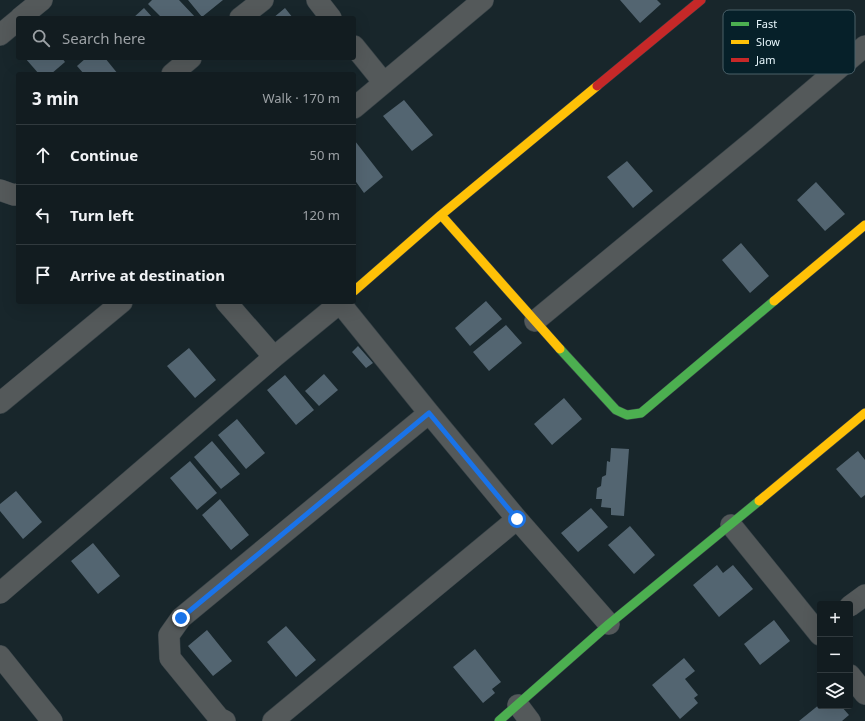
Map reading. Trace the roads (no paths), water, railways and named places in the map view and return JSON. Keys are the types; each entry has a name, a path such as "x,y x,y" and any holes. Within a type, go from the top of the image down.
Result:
{"street":[{"path":"22,16 42,0"},
{"path":"242,16 262,0"},
{"path":"317,0 329,16"},
{"path":"356,106 483,0"},
{"path":"356,289 441,215 701,0"},
{"path":"0,35 16,22"},
{"path":"855,54 865,46"},
{"path":"356,48 384,83"},
{"path":"174,72 189,60"},
{"path":"535,321 832,74"},
{"path":"0,190 16,194"},
{"path":"441,215 616,410 627,415 641,413 865,225"},
{"path":"0,403 120,304"},
{"path":"228,304 274,357"},
{"path":"0,593 274,357 339,304"},
{"path":"349,304 429,413 517,519 609,624"},
{"path":"225,721 219,718 170,658 169,635 181,618 429,413"},
{"path":"499,721 524,713 609,624 865,414"},
{"path":"273,721 517,519"},
{"path":"731,525 817,630"},
{"path":"853,604 865,595"},
{"path":"0,656 52,721"},
{"path":"853,678 865,694"}]}
